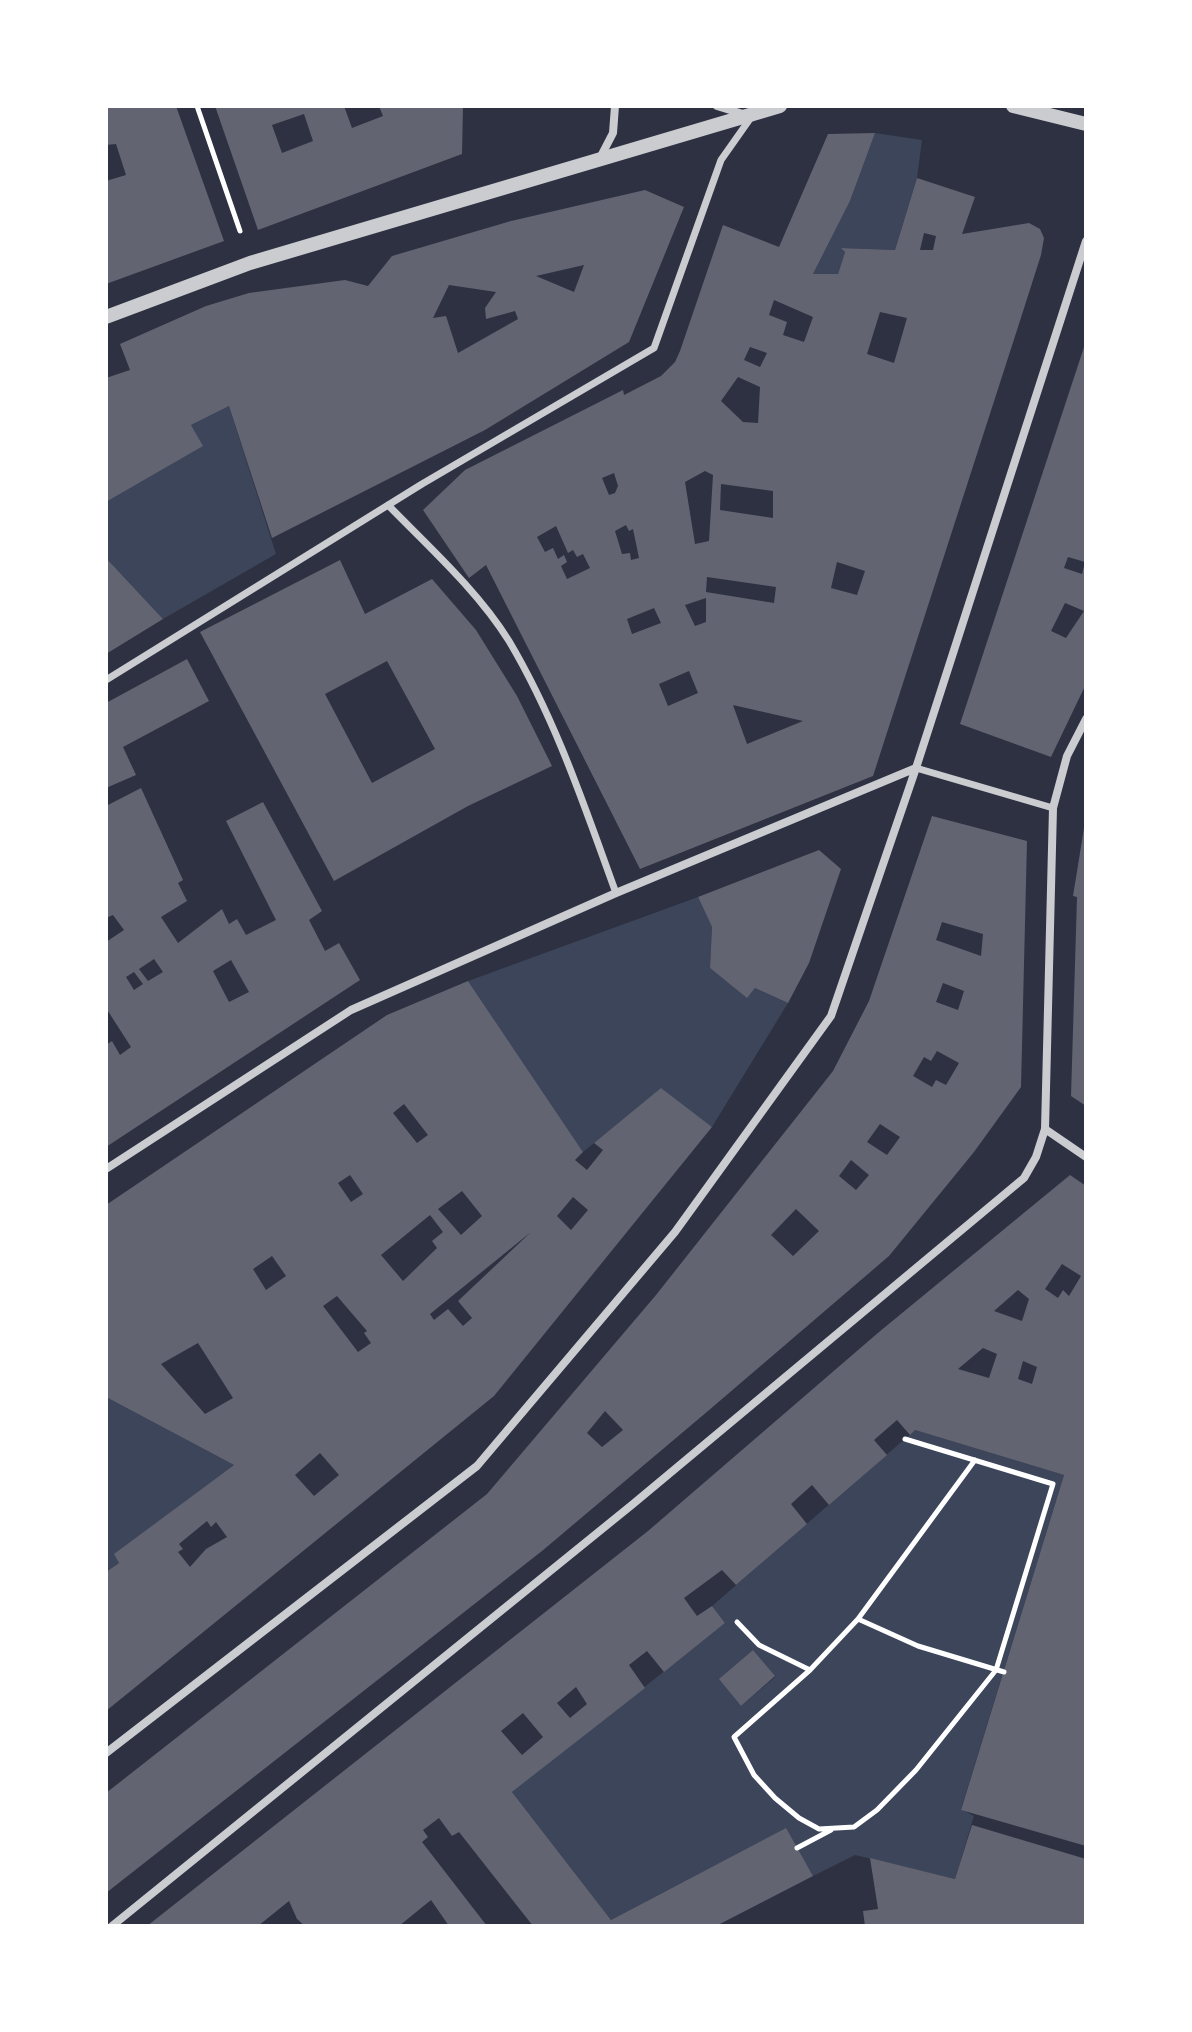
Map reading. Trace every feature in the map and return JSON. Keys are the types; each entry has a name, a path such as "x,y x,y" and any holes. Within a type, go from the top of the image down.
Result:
{"street":[{"path":"598,162 613,133 615,106"},
{"path":"717,106 752,116"},
{"path":"106,317 250,263 780,106"},
{"path":"1013,106 1036,109 1086,124"},
{"path":"106,680 388,505 654,348 721,160 752,116"},
{"path":"106,1753 477,1466 675,1232 831,1016 916,768 1086,241"},
{"path":"388,505 445,564 508,640 569,765 616,893"},
{"path":"112,1926 633,1504 1024,1178 1036,1157 1045,1129 1053,808 1067,756 1085,722"},
{"path":"106,1169 351,1010 616,893 916,768 1053,808"},
{"path":"1045,1129 1086,1157"}],"path":[{"path":"197,106 250,263"},
{"path":"905,1439 975,1460 1053,1484 996,1670 916,1770 877,1810 854,1827 819,1829 799,1818 775,1798 754,1775 734,1737 810,1670 858,1619 975,1460"},
{"path":"858,1619 918,1646 1004,1672"},
{"path":"737,1622 759,1645 810,1670"},
{"path":"797,1848 832,1830"}],"shaded area":[{"path":"875,133 922,140 917,178 895,250 842,248 845,252 838,274 813,274 850,201"},
{"path":"229,406 276,554 163,619 106,558 106,502 202,446 191,425"},
{"path":"698,897 712,927 710,968 747,997 755,988 788,1003 712,1127 661,1089 583,1152 468,981"},
{"path":"106,1397 234,1465 115,1554 119,1563 106,1572"},
{"path":"915,1430 1064,1475 961,1809 974,1816 955,1879 855,1855 813,1876 785,1829 611,1920 512,1792 725,1623 712,1606","holes":["753,1650 775,1677 741,1706 720,1679"]}],"building":[{"path":"106,106 176,106 224,241 106,284 106,181 126,175 116,144 106,145"},
{"path":"215,106 344,106 352,128 383,116 379,106 463,106 462,154 258,230","holes":["304,114 313,141 282,153 272,125"]},
{"path":"875,133 850,201 813,274 838,274 845,252 841,248 895,250 917,178 975,197 962,234 1029,223 1040,229 1044,238 1041,255 873,776 640,869 486,565 469,578 423,510 465,470 623,390 624,395 661,376 675,362 680,351 723,225 779,247 828,134","holes":["924,233 936,236 933,250 920,250","774,300 813,317 804,342 783,335 787,322 769,315","880,312 907,318 894,363 867,354","750,347 767,353 760,367 744,360","738,377 760,387 758,423 743,422 721,401","705,471 713,475 709,541 695,544 685,482","614,473 618,486 615,493 609,495 602,478","721,484 773,491 773,518 720,510","626,525 629,531 633,529 639,558 631,560 630,553 622,554 615,531","556,526 568,553 573,550 577,557 583,554 590,568 567,579 561,566 567,562 564,555 558,559 553,548 545,552 537,537","837,562 865,571 857,595 831,588","707,577 776,587 774,603 706,592","706,598 706,622 695,626 685,605","654,608 661,623 632,634 627,619","689,671 698,693 668,706 659,684","733,705 803,721 747,744"]},
{"path":"645,190 684,207 629,342 485,430 272,538 229,406 191,425 203,446 106,502 106,378 130,370 120,344 206,306 249,293 345,280 368,286 392,256 511,221","holes":["584,265 574,292 536,276","449,285 496,292 485,308 486,319 515,311 518,319 458,353 446,316 433,318"]},
{"path":"1085,344 1086,684 1051,757 960,724","holes":["1068,557 1085,562 1082,574 1064,568","1065,603 1084,611 1066,638 1051,631"]},
{"path":"106,558 163,619 106,654"},
{"path":"340,560 365,614 432,579 476,630 517,696 552,766 468,806 334,881 200,632","holes":["387,661 435,749 372,783 325,694"]},
{"path":"187,659 209,701 123,747 136,775 106,788 106,703"},
{"path":"141,788 183,880 178,883 187,901 161,917 178,943 222,909 229,924 237,919 246,935 276,920 226,821 263,802 322,911 309,920 325,951 339,943 360,980 106,1147 106,1045 112,1041 120,1055 131,1047 106,1008 106,942 124,930 113,915 106,918 106,806","holes":["154,959 163,972 148,981 139,969","231,960 249,992 229,1002 213,971","134,972 143,984 134,990 126,977"]},
{"path":"932,816 1027,841 1021,1087 974,1152 889,1256 542,1551 106,1893 106,1793 487,1494 656,1295 833,1071 869,1001","holes":["942,922 983,934 981,956 936,940","943,983 964,991 958,1010 936,1002","937,1051 959,1063 946,1085 936,1080 932,1087 913,1076 924,1057 931,1061","880,1124 900,1137 887,1155 867,1142","851,1160 869,1175 856,1190 839,1176","796,1209 819,1231 793,1256 771,1235","605,1411 623,1430 602,1447 587,1433"]},
{"path":"1084,828 1086,1106 1071,1096 1077,897 1073,896"},
{"path":"819,850 841,869 809,963 788,1003 755,988 747,998 710,968 712,927 698,897"},
{"path":"468,981 583,1152 575,1160 587,1170 603,1150 594,1143 661,1088 712,1127 494,1396 106,1711 106,1572 119,1563 114,1554 234,1465 106,1397 106,1205 387,1015","holes":["404,1104 428,1135 417,1143 393,1113","350,1175 363,1194 351,1202 338,1183","462,1191 482,1216 461,1235 438,1209","573,1197 588,1210 571,1230 557,1216","430,1215 443,1232 432,1241 437,1248 403,1281 381,1255","531,1232 458,1301 472,1318 463,1326 448,1309 434,1320 430,1314","272,1256 286,1276 266,1290 253,1269","337,1296 367,1331 364,1333 371,1343 358,1352 323,1306","198,1343 233,1398 205,1414 161,1364","320,1453 339,1475 314,1496 295,1475","207,1521 211,1527 216,1522 227,1537 206,1549 190,1567 178,1552 183,1549 179,1544"]},
{"path":"1070,1175 1086,1186 1086,1846 961,1810 1064,1475 915,1430 910,1435 897,1420 874,1440 887,1455 829,1505 812,1485 791,1504 807,1524 736,1585 722,1570 684,1598 697,1616 712,1606 725,1623 664,1672 647,1651 629,1665 645,1688 512,1792 611,1920 786,1828 813,1876 716,1926 533,1926 459,1832 452,1836 439,1818 423,1830 428,1837 422,1842 487,1926 449,1926 431,1900 399,1926 305,1926 297,1919 289,1901 258,1926 147,1926 648,1531 879,1332","holes":["1062,1264 1081,1276 1069,1296 1063,1290 1058,1298 1045,1289","1018,1290 1029,1299 1022,1321 994,1311","983,1348 997,1354 989,1378 958,1369","1023,1361 1037,1367 1032,1384 1018,1379","576,1687 587,1704 570,1718 557,1703","523,1713 543,1737 522,1755 501,1731"]},
{"path":"753,1650 775,1676 741,1706 719,1679"},
{"path":"972,1825 1086,1859 1086,1926 865,1926 863,1911 878,1909 870,1858 955,1879"}]}
